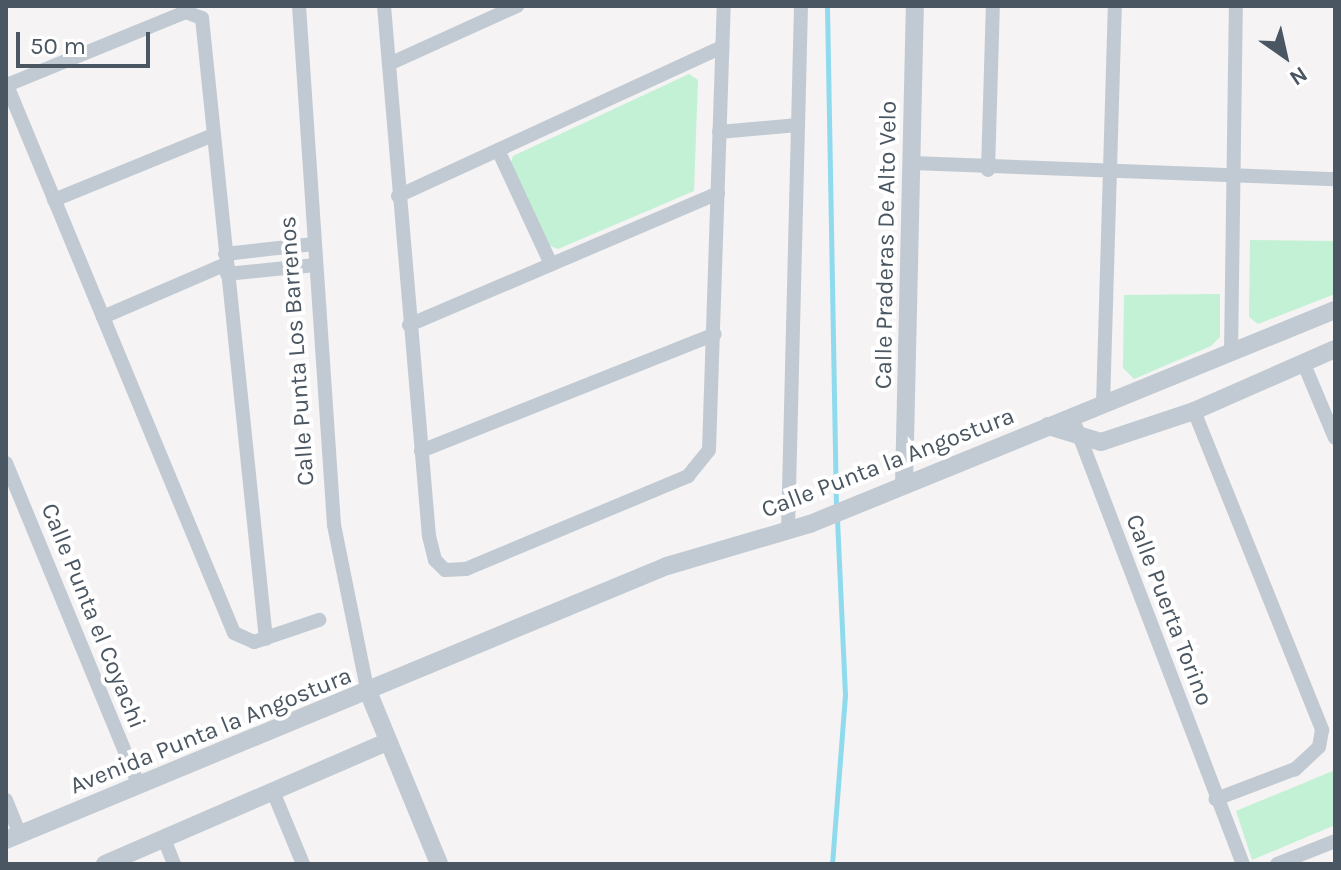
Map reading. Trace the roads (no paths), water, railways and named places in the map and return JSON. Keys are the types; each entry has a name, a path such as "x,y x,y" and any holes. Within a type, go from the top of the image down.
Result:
{"street":[{"name":"Calle Punta Los Barrenos","path":"299,6 334,525 367,689"},
{"path":"384,6 421,451 435,560 445,570 466,569 688,476 709,450 712,435 724,6"},
{"path":"389,64 517,6"},
{"path":"788,530 801,6"},
{"name":"Calle Praderas De Alto Velo","path":"904,485 915,6"},
{"path":"988,170 993,6"},
{"path":"1103,405 1106,174 1115,6"},
{"path":"1231,354 1231,178 1236,6"},
{"path":"266,639 202,18 194,11 6,84 234,633 243,640 266,639 319,620"},
{"path":"398,196 722,47"},
{"path":"719,132 798,125"},
{"path":"54,200 213,135"},
{"path":"498,150 551,264"},
{"path":"912,163 988,170 1335,179"},
{"path":"409,325 718,193"},
{"path":"103,317 226,264 313,244"},
{"path":"226,264 316,265"},
{"name":"Calle Punta la Angostura","path":"367,689 667,566 810,524 880,497 1335,310"},
{"path":"421,451 715,334"},
{"path":"1048,426 1101,442 1194,411 1335,349"},
{"path":"1303,362 1335,438"},
{"path":"1194,411 1319,718 1319,747 1311,758 1216,799"},
{"name":"Calle Puerta Torino","path":"1073,416 1243,864"},
{"name":"Calle Punta el Coyachi","path":"8,472 139,786"},
{"name":"Avenida Punta la Angostura","path":"13,837 367,689 387,742"},
{"path":"105,864 274,794 387,742 439,864"},
{"path":"274,794 303,864"},
{"path":"6,800 13,837"},
{"path":"164,839 174,864"},
{"path":"1277,864 1335,841"}],"waterway":[{"path":"827,6 836,509"},
{"path":"832,864 845,695 837,519"}]}
